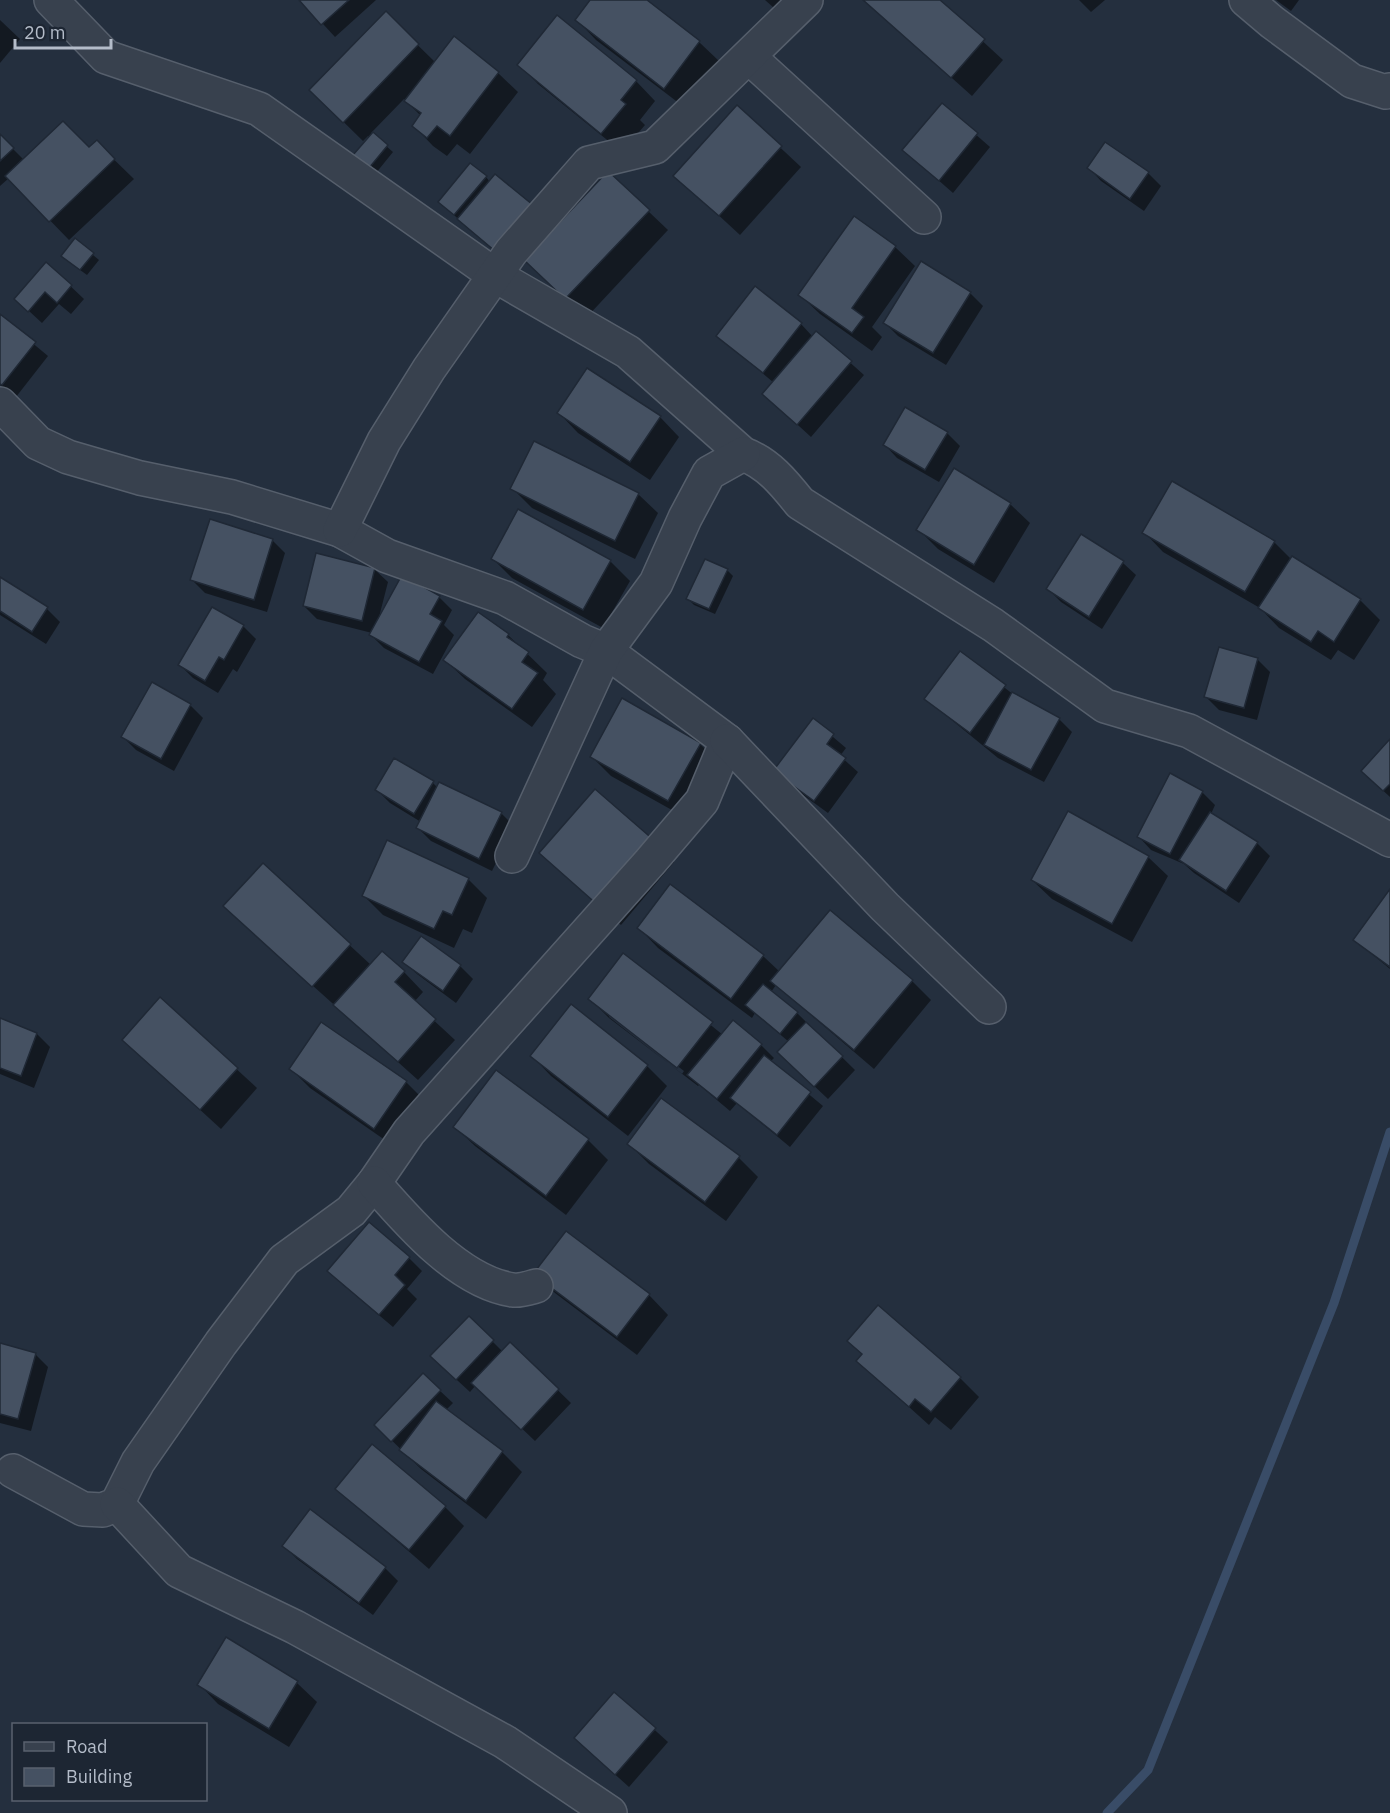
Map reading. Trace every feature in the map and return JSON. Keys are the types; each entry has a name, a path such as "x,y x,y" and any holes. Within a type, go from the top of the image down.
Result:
{"street":[{"path":"51,0 106,57 259,109 496,276 628,352 743,454 757,459 780,478 800,503 993,625 1106,706 1189,731 1390,840"},
{"path":"340,530 384,441 423,378 511,252 589,163 655,147 806,0"},
{"path":"1246,0 1352,81 1386,92 1390,90"},
{"path":"749,57 924,217"},
{"path":"0,404 38,443 68,457 140,478 232,497 340,530 387,556 505,598 582,641 606,651 727,741 885,907 989,1007"},
{"path":"512,856 606,651 656,583 685,518 709,474 743,454"},
{"path":"13,1471 83,1509 103,1510 117,1504 138,1462 221,1343 284,1260 351,1211 374,1183 409,1131 702,801 727,741"},
{"path":"374,1183 415,1230 457,1263 488,1283 515,1290 536,1286"},
{"path":"117,1504 179,1570 295,1627 505,1742 610,1813"}],"building":[{"path":"299,0 349,0 321,25"},
{"path":"590,0 647,0 700,41 664,89 575,20"},
{"path":"863,0 940,0 985,39 951,78"},
{"path":"386,11 419,44 343,123 309,90"},
{"path":"557,15 637,80 621,100 626,104 601,134 517,65"},
{"path":"454,36 499,72 450,136 437,126 427,138 412,126 421,113 404,101"},
{"path":"942,103 978,133 939,181 902,150"},
{"path":"737,105 782,146 719,216 673,176"},
{"path":"63,121 89,147 97,140 115,159 49,222 5,176"},
{"path":"373,132 388,145 369,168 353,155"},
{"path":"0,134 14,148 0,161"},
{"path":"1105,142 1149,172 1130,199 1087,168"},
{"path":"470,163 487,176 454,215 438,202"},
{"path":"608,171 650,210 565,299 524,260"},
{"path":"495,174 533,205 495,251 457,219"},
{"path":"854,216 896,246 852,308 864,317 852,333 798,295"},
{"path":"75,238 94,253 80,270 61,256"},
{"path":"921,261 971,292 933,353 883,323"},
{"path":"46,262 72,285 57,303 45,292 28,312 14,299"},
{"path":"755,286 802,323 763,373 716,336"},
{"path":"0,314 36,342 2,385 0,384"},
{"path":"816,331 852,361 797,425 762,394"},
{"path":"587,368 661,416 630,462 557,413"},
{"path":"905,407 948,432 925,470 883,445"},
{"path":"534,441 639,493 615,541 510,489"},
{"path":"954,468 1011,503 974,565 916,530"},
{"path":"1172,481 1275,541 1245,592 1142,533"},
{"path":"518,509 611,560 583,610 491,559"},
{"path":"210,519 273,539 254,600 190,580"},
{"path":"1081,534 1124,561 1089,617 1046,589"},
{"path":"316,553 375,568 362,621 303,606"},
{"path":"1292,556 1361,599 1334,642 1318,631 1311,642 1258,608"},
{"path":"705,559 728,569 709,609 686,599"},
{"path":"402,575 440,596 430,614 442,621 419,662 369,635"},
{"path":"0,577 48,607 32,632 0,611"},
{"path":"212,607 244,625 224,660 219,657 205,681 178,665"},
{"path":"478,612 509,634 507,637 529,652 522,662 538,673 512,709 443,660"},
{"path":"1219,647 1258,658 1244,708 1204,697"},
{"path":"960,651 1006,685 970,733 924,699"},
{"path":"152,682 191,704 161,759 121,737"},
{"path":"1012,692 1060,718 1031,770 984,745"},
{"path":"622,698 701,743 668,801 590,757"},
{"path":"813,718 834,734 827,744 846,758 814,801 773,771"},
{"path":"1390,739 1390,784 1383,791 1361,771"},
{"path":"394,758 434,781 414,814 375,790"},
{"path":"1170,773 1203,791 1170,854 1137,837"},
{"path":"439,782 502,812 479,859 416,828"},
{"path":"595,789 656,842 600,907 539,853"},
{"path":"1068,811 1149,856 1112,924 1031,880"},
{"path":"1210,812 1258,842 1226,891 1179,860"},
{"path":"387,840 469,878 452,915 443,911 434,929 362,896"},
{"path":"263,863 351,944 312,987 223,906"},
{"path":"670,884 764,955 731,999 637,928"},
{"path":"1390,889 1390,967 1353,940"},
{"path":"830,910 913,980 854,1050 770,981"},
{"path":"421,936 461,965 443,991 402,962"},
{"path":"382,951 405,971 395,982 436,1019 398,1062 333,1005"},
{"path":"623,953 713,1022 677,1068 588,999"},
{"path":"763,984 798,1012 780,1034 745,1005"},
{"path":"160,997 238,1068 200,1110 122,1040"},
{"path":"571,1004 648,1065 608,1117 530,1056"},
{"path":"0,1018 37,1033 21,1076 0,1068"},
{"path":"733,1020 762,1044 717,1099 687,1075"},
{"path":"321,1022 407,1081 374,1129 289,1069"},
{"path":"806,1022 843,1056 814,1087 777,1052"},
{"path":"764,1055 811,1092 777,1135 730,1098"},
{"path":"496,1070 589,1139 546,1196 453,1127"},
{"path":"661,1098 740,1156 705,1202 627,1144"},
{"path":"369,1222 410,1257 395,1275 405,1285 379,1315 327,1271"},
{"path":"566,1231 650,1294 617,1337 533,1274"},
{"path":"878,1305 961,1377 931,1412 915,1399 909,1407 856,1361 862,1354 847,1341"},
{"path":"469,1316 494,1340 456,1380 430,1356"},
{"path":"510,1342 559,1389 521,1430 471,1383"},
{"path":"0,1343 36,1353 18,1419 0,1414"},
{"path":"423,1373 441,1390 391,1442 374,1425"},
{"path":"436,1401 503,1451 466,1501 399,1450"},
{"path":"372,1444 446,1506 409,1550 335,1489"},
{"path":"310,1509 386,1567 359,1603 282,1546"},
{"path":"226,1637 298,1681 269,1729 197,1685"},
{"path":"614,1692 656,1728 615,1775 574,1738"}],"waterway":[{"path":"1107,1813 1148,1770 1334,1303 1390,1132"}]}
